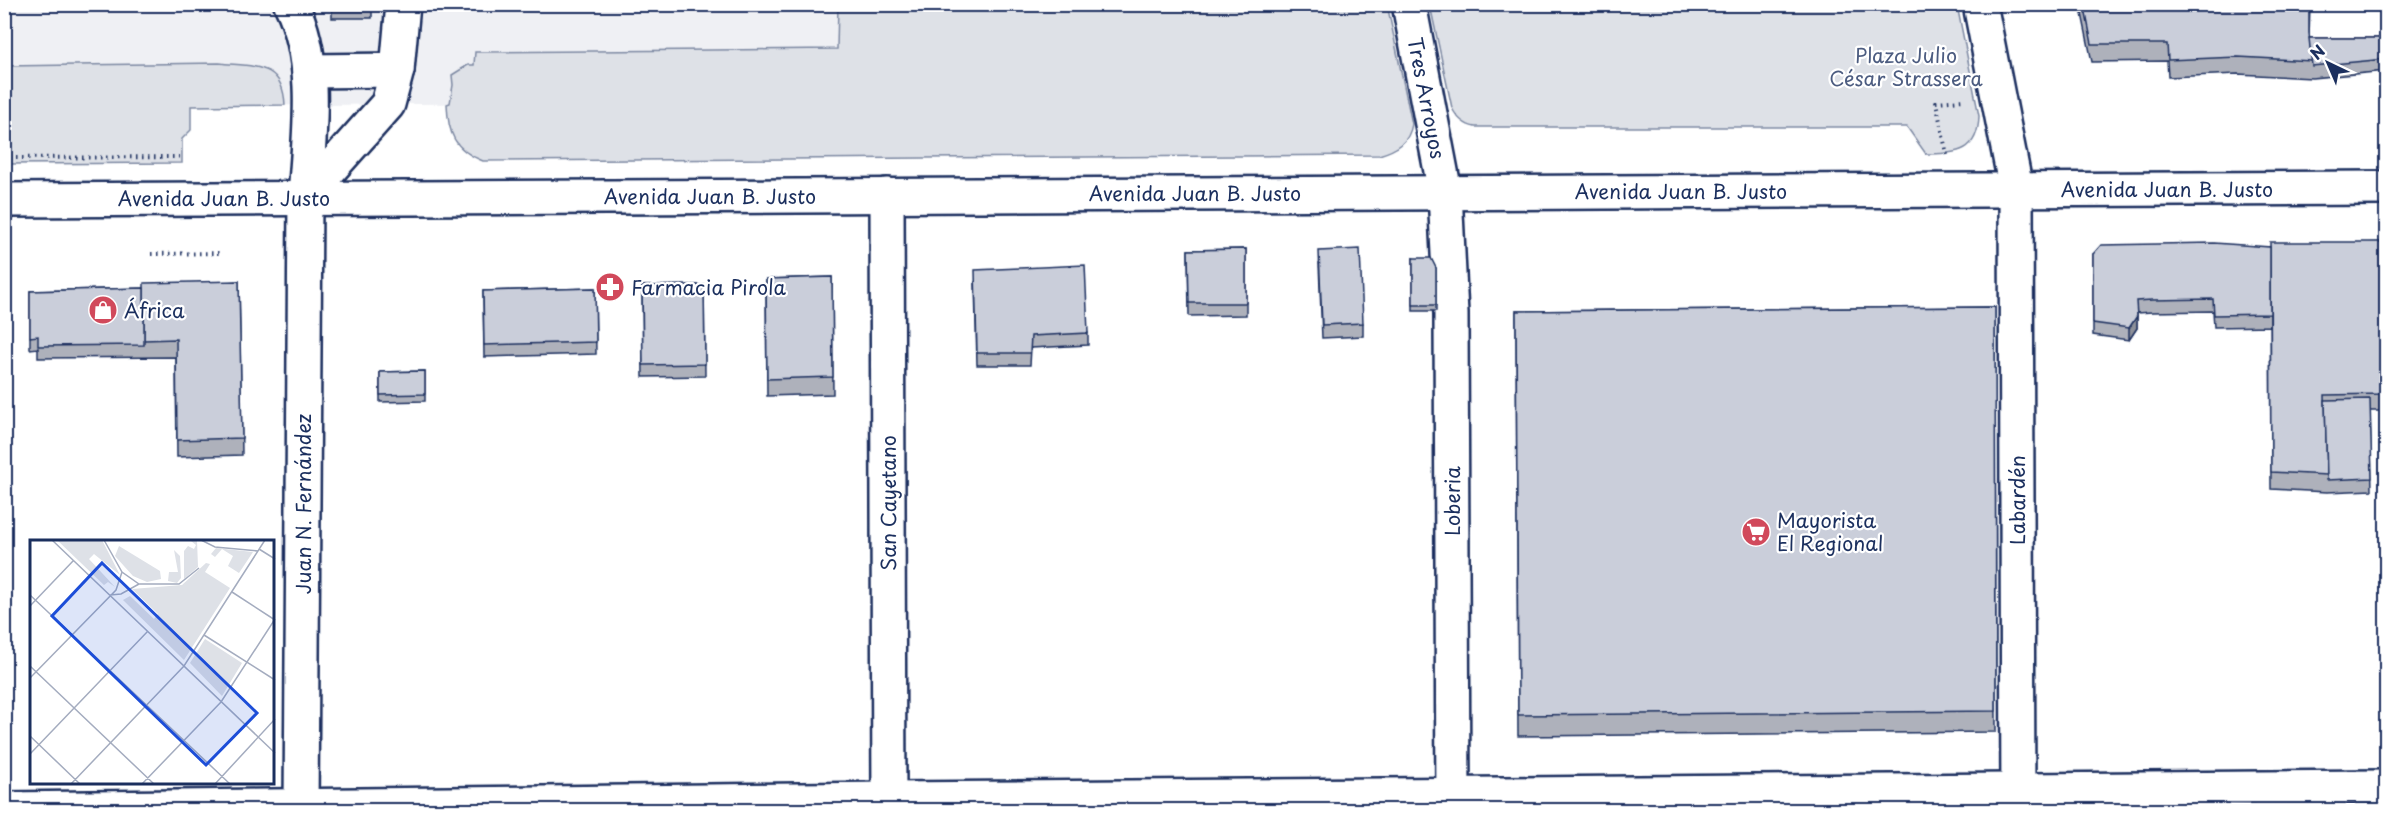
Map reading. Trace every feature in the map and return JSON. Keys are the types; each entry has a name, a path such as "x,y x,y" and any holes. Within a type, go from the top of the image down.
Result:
{"street":[{"name":"Juan N. Fernández","path":"291,4 300,24 309,70 310,105 305,197 301,808"},
{"path":"305,197 388,104 397,70 403,4"},
{"name":"Tres Arroyos","path":"1409,4 1445,192"},
{"name":"Labardén","path":"1980,4 2016,189 2018,801"},
{"path":"309,70 397,70"},
{"name":"Avenida Juan B. Justo","path":"4,200 2386,188"},
{"name":"Loberia","path":"1445,192 1451,314 1453,803"},
{"name":"San Cayetano","path":"887,195 890,805"},
{"path":"4,808 2018,801 2386,787"}],"path":[{"path":"1946,153 1936,102 1998,97"},
{"path":"4,158 182,157"},
{"path":"151,254 223,253"}],"shaded area":[{"path":"1365,4 1339,95 5,108 4,5"}],"green space":[{"path":"1387,4 1412,124 1408,136 1401,145 1379,155 483,161 465,152 459,146 449,124 447,104 450,103 452,75 468,65 474,65 475,52 837,49 838,5"},
{"name":"Plaza Julio César Strassera","path":"1430,5 1957,5 1979,116 1978,129 1975,138 1963,149 1956,152 1926,154 1907,127 1475,127 1461,121 1452,108"},
{"path":"219,63 255,67 272,74 279,81 285,105 191,106 191,130 182,139 182,163 5,164 5,66"}],"building":[{"path":"332,4 372,4 372,6 332,6"},
{"path":"2084,4 2309,4 2312,61 2238,57 2168,60 2167,44 2092,44"},
{"path":"2309,38 2386,38 2386,59 2312,66"},
{"path":"2270,242 2386,242 2386,394 2325,395 2327,475 2271,472"},
{"path":"2214,243 2270,247 2270,314 2214,315 2213,299 2152,300 2136,301 2137,316 2129,328 2093,323 2093,254 2101,245"},
{"path":"1246,249 1246,303 1189,303 1188,250"},
{"path":"1360,249 1363,323 1322,325 1319,251"},
{"path":"1413,258 1431,258 1436,268 1436,305 1413,305"},
{"path":"1085,265 1088,333 1031,336 1030,353 977,353 975,270"},
{"path":"832,277 833,377 767,379 766,279"},
{"path":"239,281 242,438 177,440 176,339 144,340 144,283"},
{"path":"704,285 705,364 643,365 642,286"},
{"path":"144,288 144,345 38,346 38,336 30,337 30,291"},
{"path":"595,288 596,342 484,345 483,291"},
{"name":"Mayorista El Regional","path":"1995,307 1996,711 1518,715 1516,311"},
{"path":"425,371 425,394 380,395 380,372"},
{"path":"2370,399 2372,478 2327,480 2325,400"}],"place":[{"name":"Farmacia Pirola","path":"610,287"},
{"name":"África","path":"103,310"},
{"name":"Mayorista El Regional","path":"1756,532"}]}
